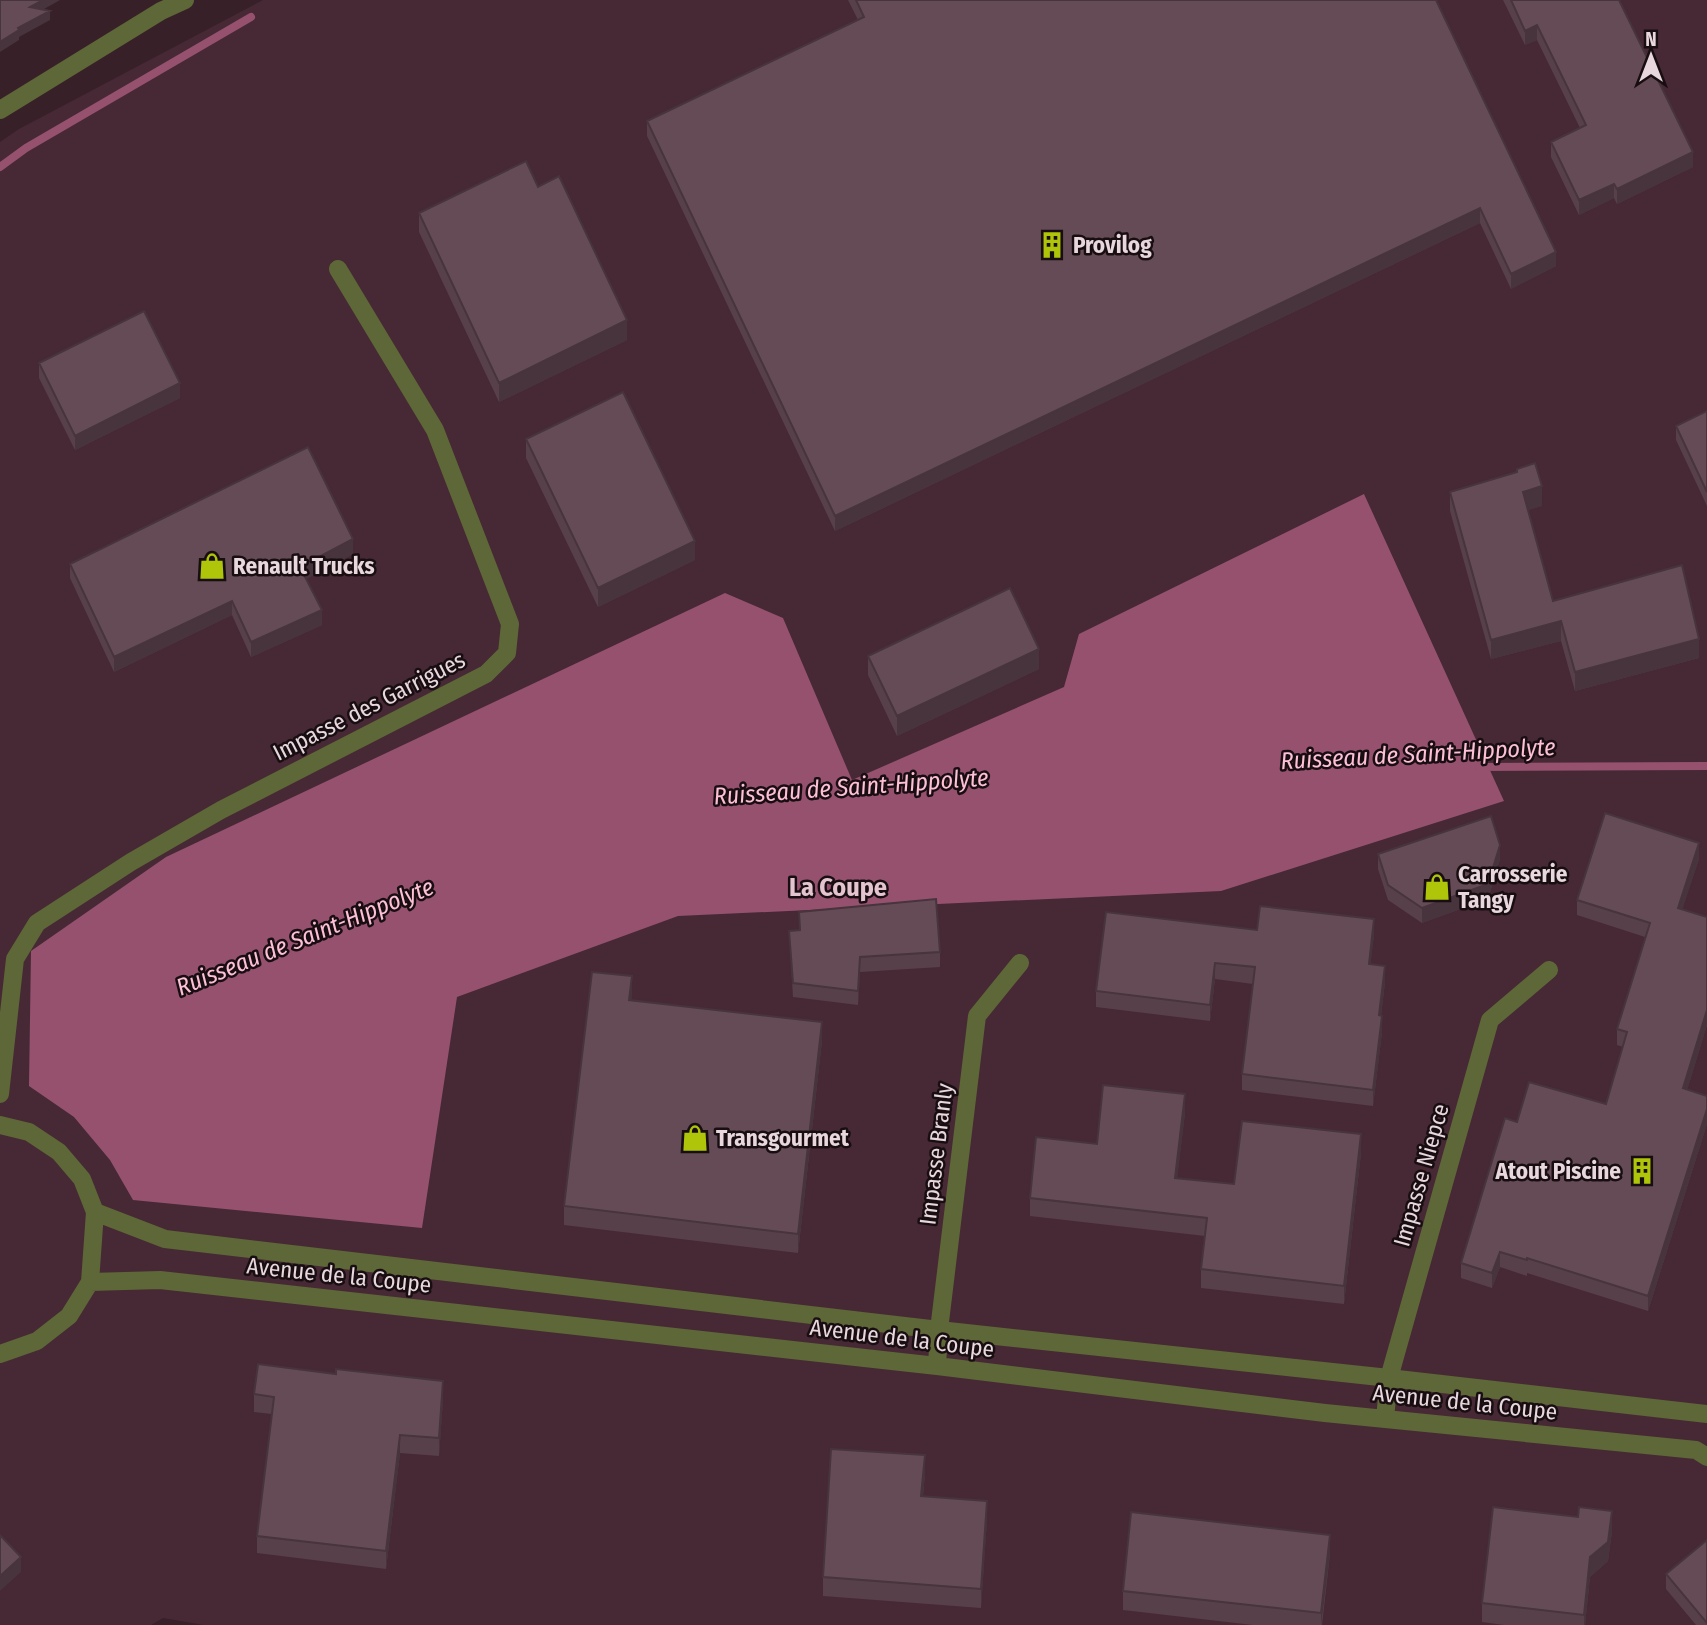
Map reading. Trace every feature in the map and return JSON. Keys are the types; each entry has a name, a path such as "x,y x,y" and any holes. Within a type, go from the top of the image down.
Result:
{"street":[{"path":"0,110 158,5 185,0"},
{"name":"Impasse des Garrigues","path":"0,1094 15,960 37,923 131,862 221,810 486,674 507,653 510,624 435,429 338,269"},
{"name":"Impasse Branly","path":"937,1366 939,1330 977,1016 1020,963"},
{"name":"Impasse Niepce","path":"1385,1418 1389,1378 1490,1020 1549,970"},
{"path":"0,1125 29,1132 58,1152 82,1179 95,1212 90,1282 69,1317 37,1341 0,1354"},
{"name":"Avenue de la Coupe","path":"95,1212 165,1239 939,1330 1707,1414"},
{"name":"Avenue de la Coupe","path":"90,1282 160,1280 937,1366 1325,1413 1696,1450 1707,1457"}],"shaded area":[{"path":"263,0 1707,0 1707,1625 204,1625 163,1618 151,1625 0,1625 0,142 19,129"}],"water":[{"path":"1364,494 1504,801 1221,891 678,916 457,997 422,1228 133,1200 110,1160 74,1117 29,1086 31,951 166,857 725,593 783,618 852,780 1064,687 1079,634"}],"building":[{"path":"0,0 43,0 30,7 50,11 18,28 19,30 0,42"},
{"name":"Provilog","path":"856,0 1436,0 1556,252 1511,274 1480,208 835,516 647,121 864,17"},
{"path":"1511,0 1619,0 1693,152 1617,189 1614,184 1579,200 1551,142 1586,125 1537,25 1525,31"},
{"path":"526,161 538,187 559,176 627,320 499,383 419,213"},
{"path":"144,311 180,383 75,436 39,363"},
{"path":"623,392 695,541 598,588 526,439"},
{"path":"1707,411 1707,492 1676,426"},
{"name":"Renault Trucks","path":"308,447 353,539 300,567 322,610 251,642 232,601 114,657 70,564"},
{"path":"1535,463 1542,486 1523,492 1553,601 1682,565 1699,639 1575,672 1561,621 1491,640 1450,492 1517,472 1517,469"},
{"path":"1010,588 1039,649 897,716 868,656"},
{"path":"1605,813 1699,843 1678,908 1707,917 1707,1010 1683,1088 1707,1096 1707,1109 1648,1296 1500,1252 1492,1273 1461,1263 1505,1118 1517,1122 1529,1082 1606,1104 1627,1032 1617,1029 1650,923 1577,900"},
{"path":"1491,816 1500,845 1488,884 1422,908 1388,885 1378,854"},
{"path":"936,899 940,952 860,957 858,991 793,983 789,931 800,930 799,912"},
{"path":"1260,906 1374,919 1369,964 1385,966 1373,1090 1242,1074 1255,967 1215,963 1210,1005 1096,991 1106,912 1257,930"},
{"path":"592,972 632,976 629,1000 822,1022 798,1234 564,1206"},
{"path":"1103,1085 1185,1094 1175,1178 1234,1184 1242,1121 1361,1134 1344,1286 1201,1269 1207,1218 1030,1198 1036,1137 1097,1144"},
{"path":"258,1364 336,1374 336,1369 443,1381 439,1438 400,1435 386,1551 257,1536 274,1397 254,1394"},
{"path":"831,1449 925,1455 921,1496 987,1501 981,1589 823,1577"},
{"path":"1493,1507 1578,1517 1579,1507 1612,1511 1608,1542 1590,1557 1584,1615 1482,1603"},
{"path":"1131,1512 1330,1535 1321,1613 1123,1591"},
{"path":"0,1535 21,1557 0,1576"},
{"path":"1707,1540 1707,1623 1666,1574"}],"waterway":[{"path":"0,167 26,148 251,17"},
{"name":"Ruisseau de Saint-Hippolyte","path":"1479,767 1707,766"}],"place":[{"name":"Provilog","path":"1052,245"},
{"name":"Renault Trucks","path":"212,566"},
{"name":"Carrosserie Tangy","path":"1437,887"},
{"name":"Transgourmet","path":"695,1138"},
{"name":"Atout Piscine","path":"1642,1171"}],"district":[{"name":"La Coupe","path":"838,887"}]}
